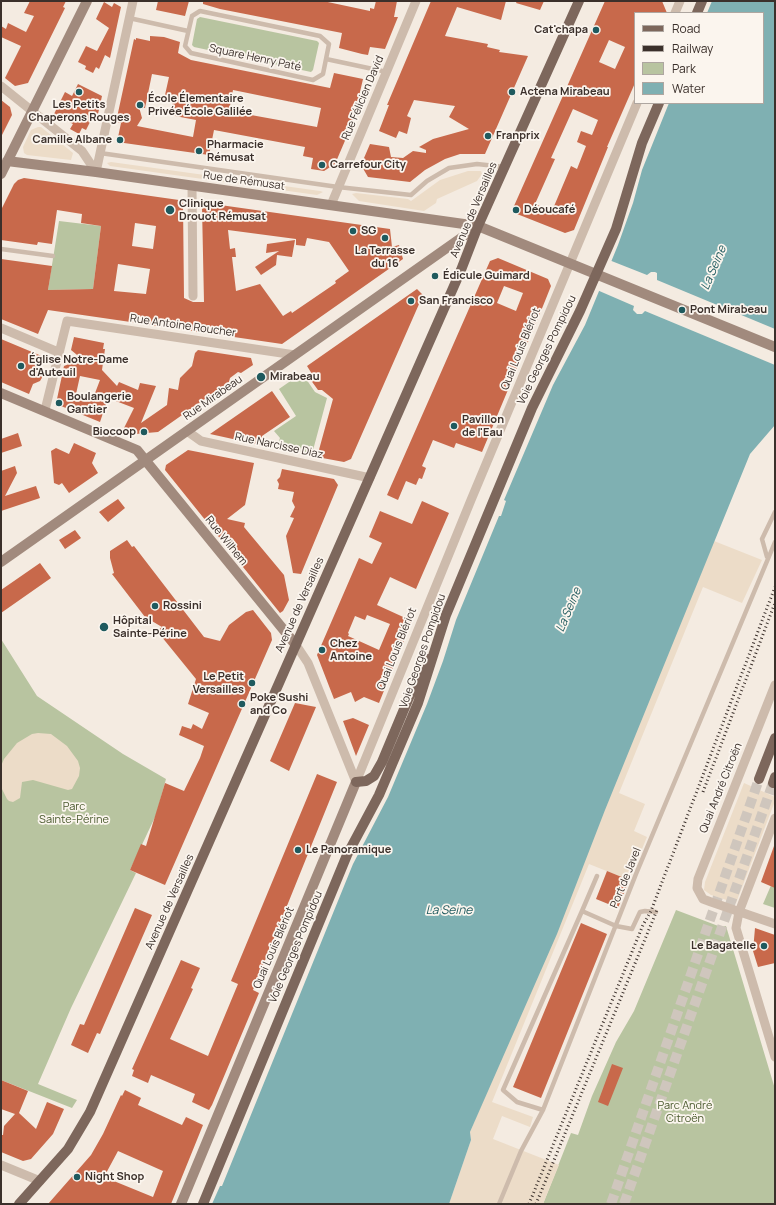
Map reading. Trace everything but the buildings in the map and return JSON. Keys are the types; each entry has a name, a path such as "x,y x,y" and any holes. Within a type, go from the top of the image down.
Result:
{"main road":[{"name":"Avenue de Versailles","path":"19,1204 68,1149 90,1112 464,264 478,226 579,1"},
{"path":"697,12 702,1"},
{"name":"Voie Georges Pompidou","path":"203,1204 347,855 379,795 418,703 446,615 532,408 580,311 616,229 642,143 659,104"},
{"path":"356,782 366,781 374,776 382,762 420,672 438,642"},
{"path":"759,780 775,738"}],"street":[{"path":"1,174 4,161 32,111 87,1"},
{"path":"96,172 133,1"},
{"name":"Rue Félicien David","path":"330,205 388,73 416,1"},
{"path":"675,12 680,1"},
{"path":"1,86 82,151 96,172"},
{"name":"Quai Louis Blériot","path":"181,1204 636,104"},
{"name":"Rue de Rémusat","path":"4,161 96,172 478,226 569,262"},
{"path":"192,186 193,296"},
{"name":"Rue Mirabeau","path":"1,562 478,226"},
{"path":"569,262 775,347"},
{"name":"Rue Antoine Roucher","path":"58,352 67,321 295,355"},
{"path":"1,328 58,352 45,410"},
{"name":"Rue Wilhem","path":"1,393 45,410 137,450 296,645 308,663 356,782"},
{"name":"Rue Narcisse Diaz","path":"188,431 201,441 370,478"},
{"name":"Quai André Citroën","path":"739,912 704,899 696,888 698,879 775,685"},
{"path":"775,818 739,912 736,928 775,1057"},
{"path":"739,912 775,924"},
{"path":"1,1165 40,1181"}],"lane":[{"name":"Square Henry Paté","path":"200,11 320,36 329,44 326,59 323,74 313,80 191,53 185,46 192,16 200,11"},
{"path":"129,18 188,31"},
{"path":"326,59 388,73"},
{"path":"100,153 338,187 411,195 427,181 449,168 477,164 505,167"},
{"path":"1,249 53,256"},
{"path":"767,557 762,539 775,512"},
{"name":"Port de Javel","path":"499,1204 521,1151 543,1110 616,926 736,638 767,557 775,542"},
{"path":"543,1110 517,1102 503,1090 597,876"},
{"path":"582,911 616,926 632,929 640,912 645,910 656,912"}],"green space":[{"path":"200,17 317,41 319,43 313,70 311,72 194,47 192,45 197,19"},
{"path":"59,221 101,226 93,289 48,290"},
{"path":"302,373 315,392 327,398 312,454 277,447 280,438 274,431 296,416 279,389"},
{"name":"Parc Sainte-Périne","path":"1,639 37,696 123,754 166,779 156,815 130,870 136,873 71,1008 38,1084 77,1100 72,1108 1,1080"},
{"path":"775,876 775,908 763,904"},
{"name":"Parc André Citroën","path":"676,910 721,927 726,926 775,1089 775,1204 543,1204 571,1133 578,1135 592,1096 616,1042 634,1011"}],"shaded area":[{"path":"41,127 73,153 71,160 27,155 24,153 23,147 31,130"},
{"path":"111,162 323,192 317,195 110,166 107,163"},
{"path":"468,171 481,171 482,174 477,181 437,199 436,203 424,211 359,201 352,194 356,193 408,199 411,201 440,180"},
{"path":"714,541 762,560 742,603 703,587 619,793 645,804 634,831 647,837 629,880 589,864 492,1102 533,1117 530,1127 502,1116 493,1139 559,1165 543,1204 449,1204 471,1140 470,1132"},
{"path":"32,734 51,734 67,746 78,761 80,768 79,776 72,789 68,790 33,780 22,782 20,798 13,802 9,801 1,787 1,766 4,759 17,743"},
{"path":"744,783 775,797 775,801 736,903 711,895 704,890 705,882"}],"water":[{"name":"La Seine","path":"712,1 775,1 775,425 750,454 605,810 557,934 470,1132 471,1140 449,1204 212,1204 220,1186 222,1186 353,864 388,797 427,704 456,620 499,516 501,516 506,501 504,500 553,385 585,325 618,245 633,203 642,170 669,104 764,104 764,12 707,12"}],"pier":[{"name":"Pont Mirabeau","path":"609,260 647,275 651,272 655,272 657,273 657,280 775,329 775,365 645,311 642,314 637,314 633,310 634,306 597,290"}],"tunnel":[{"path":"611,1204 759,779"},
{"path":"624,1204 773,783"}],"railway":[{"path":"529,1204 643,925 651,911 775,587"},
{"path":"703,792 775,603"},
{"path":"536,1204 657,910"}],"place":[{"name":"Cat'chapa","path":"596,30"},
{"name":"Les Petits Chaperons Rouges","path":"79,92"},
{"name":"Actena Mirabeau","path":"512,92"},
{"name":"École Élementaire Privée École Galilée","path":"140,105"},
{"name":"Franprix","path":"488,136"},
{"name":"Camille Albane","path":"120,140"},
{"name":"Pharmacie Rémusat","path":"199,151"},
{"name":"Carrefour City","path":"322,165"},
{"name":"Clinique Drouot Rémusat","path":"170,210"},
{"name":"Déoucafé","path":"516,210"},
{"name":"SG","path":"353,231"},
{"name":"La Terrasse du 16","path":"385,238"},
{"name":"Édicule Guimard","path":"435,276"},
{"name":"San Francisco","path":"411,301"},
{"name":"Pont Mirabeau","path":"682,310"},
{"name":"Église Notre-Dame d'Auteuil","path":"21,366"},
{"name":"Mirabeau","path":"261,377"},
{"name":"Boulangerie Gantier","path":"59,403"},
{"name":"Pavillon de l'Eau","path":"454,426"},
{"name":"Biocoop","path":"144,432"},
{"name":"Rossini","path":"155,606"},
{"name":"Hôpital Sainte-Périne","path":"104,627"},
{"name":"Chez Antoine","path":"322,650"},
{"name":"Le Petit Versailles","path":"252,683"},
{"name":"Poke Sushi and Co","path":"242,704"},
{"name":"Le Panoramique","path":"298,850"},
{"name":"Le Bagatelle","path":"764,946"},
{"name":"Night Shop","path":"77,1177"}]}
